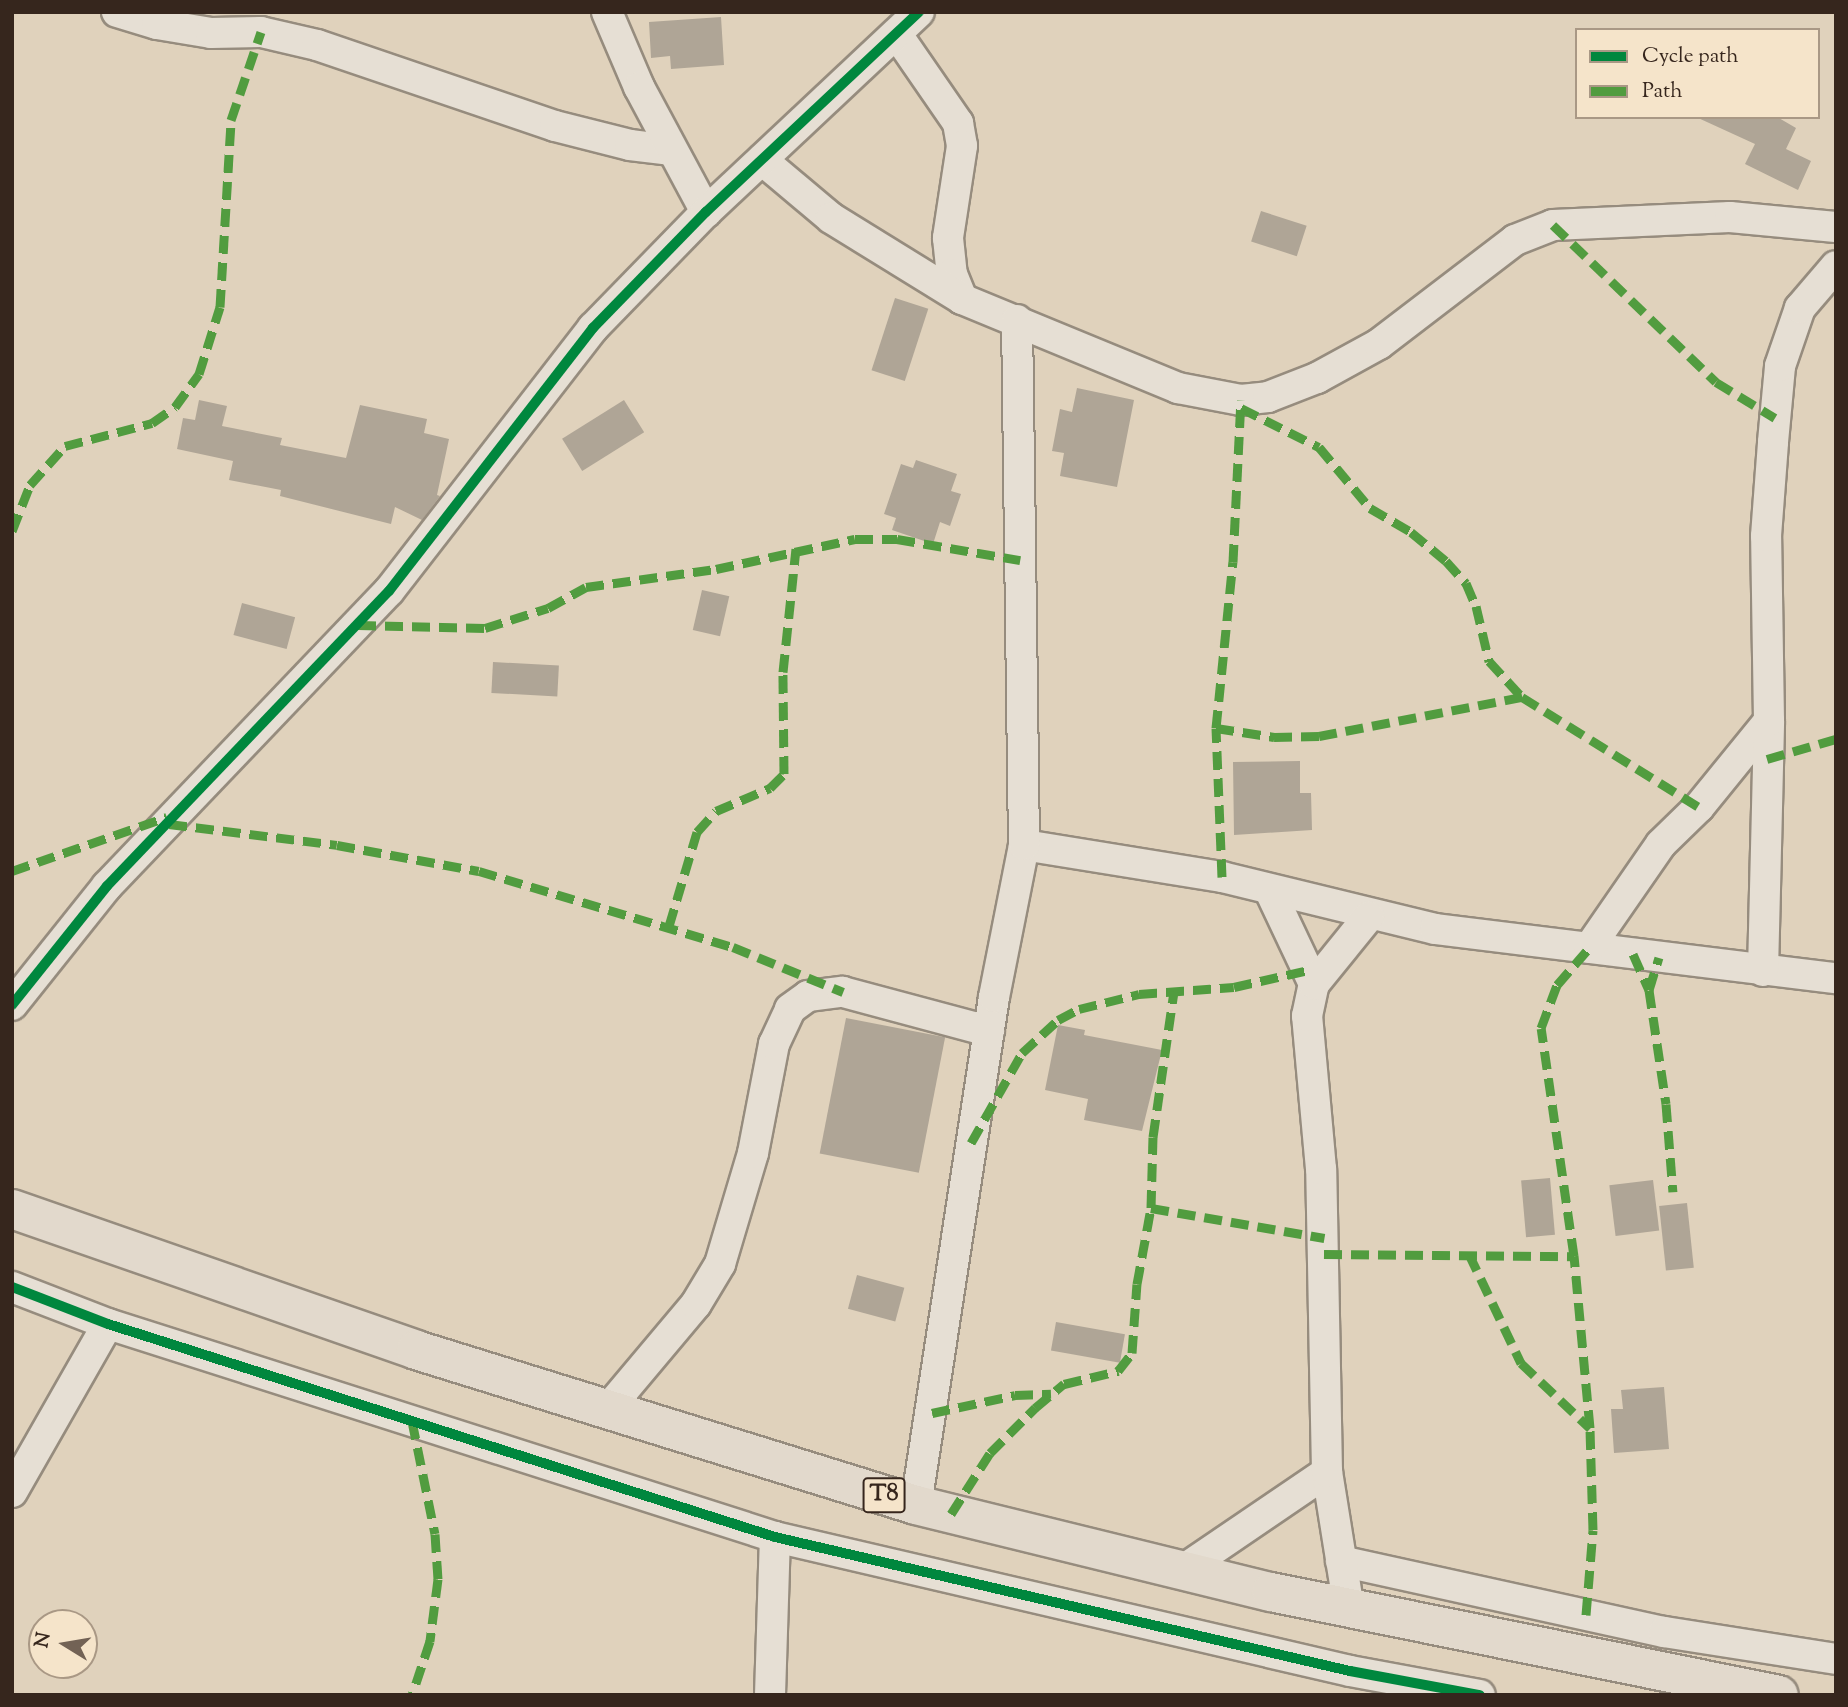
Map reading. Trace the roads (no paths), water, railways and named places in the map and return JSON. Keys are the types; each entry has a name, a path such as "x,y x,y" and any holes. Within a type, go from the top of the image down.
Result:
{"main road":[{"name":"T8","path":"12,1209 416,1350 916,1505 1180,1572 1349,1609 1779,1695"}],"street":[{"path":"117,12 211,33 261,22 317,45 555,126 630,145 670,150"},
{"path":"607,12 670,150 706,212"},
{"path":"12,1005 37,968 107,886 389,591 593,328 706,212 898,36 919,12"},
{"path":"898,36 958,123 962,146 948,238 952,274 962,299"},
{"path":"762,160 831,218 962,299 1178,388 1241,400 1268,397 1379,344 1515,240 1553,225 1730,217 1836,227"},
{"path":"1763,971 1769,721 1766,536 1780,366 1800,308 1836,266"},
{"path":"916,1505 989,1031 1024,845 1023,613 1015,445 1017,320"},
{"path":"1589,948 1661,844 1699,807 1769,721"},
{"path":"1024,845 1222,877 1369,916 1589,948 1836,978"},
{"path":"1271,892 1314,984"},
{"path":"1349,1609 1326,1472 1321,1183 1307,1016 1314,984 1369,916"},
{"path":"607,1410 696,1304 720,1264 753,1153 774,1044 790,1009 808,996 843,992 989,1031"},
{"path":"12,1287 108,1324 775,1537 1349,1683 1480,1695"},
{"path":"12,1493 108,1324"},
{"path":"1180,1572 1326,1472"},
{"path":"770,1695 775,1537"},
{"path":"1341,1561 1664,1632 1836,1658"}]}
